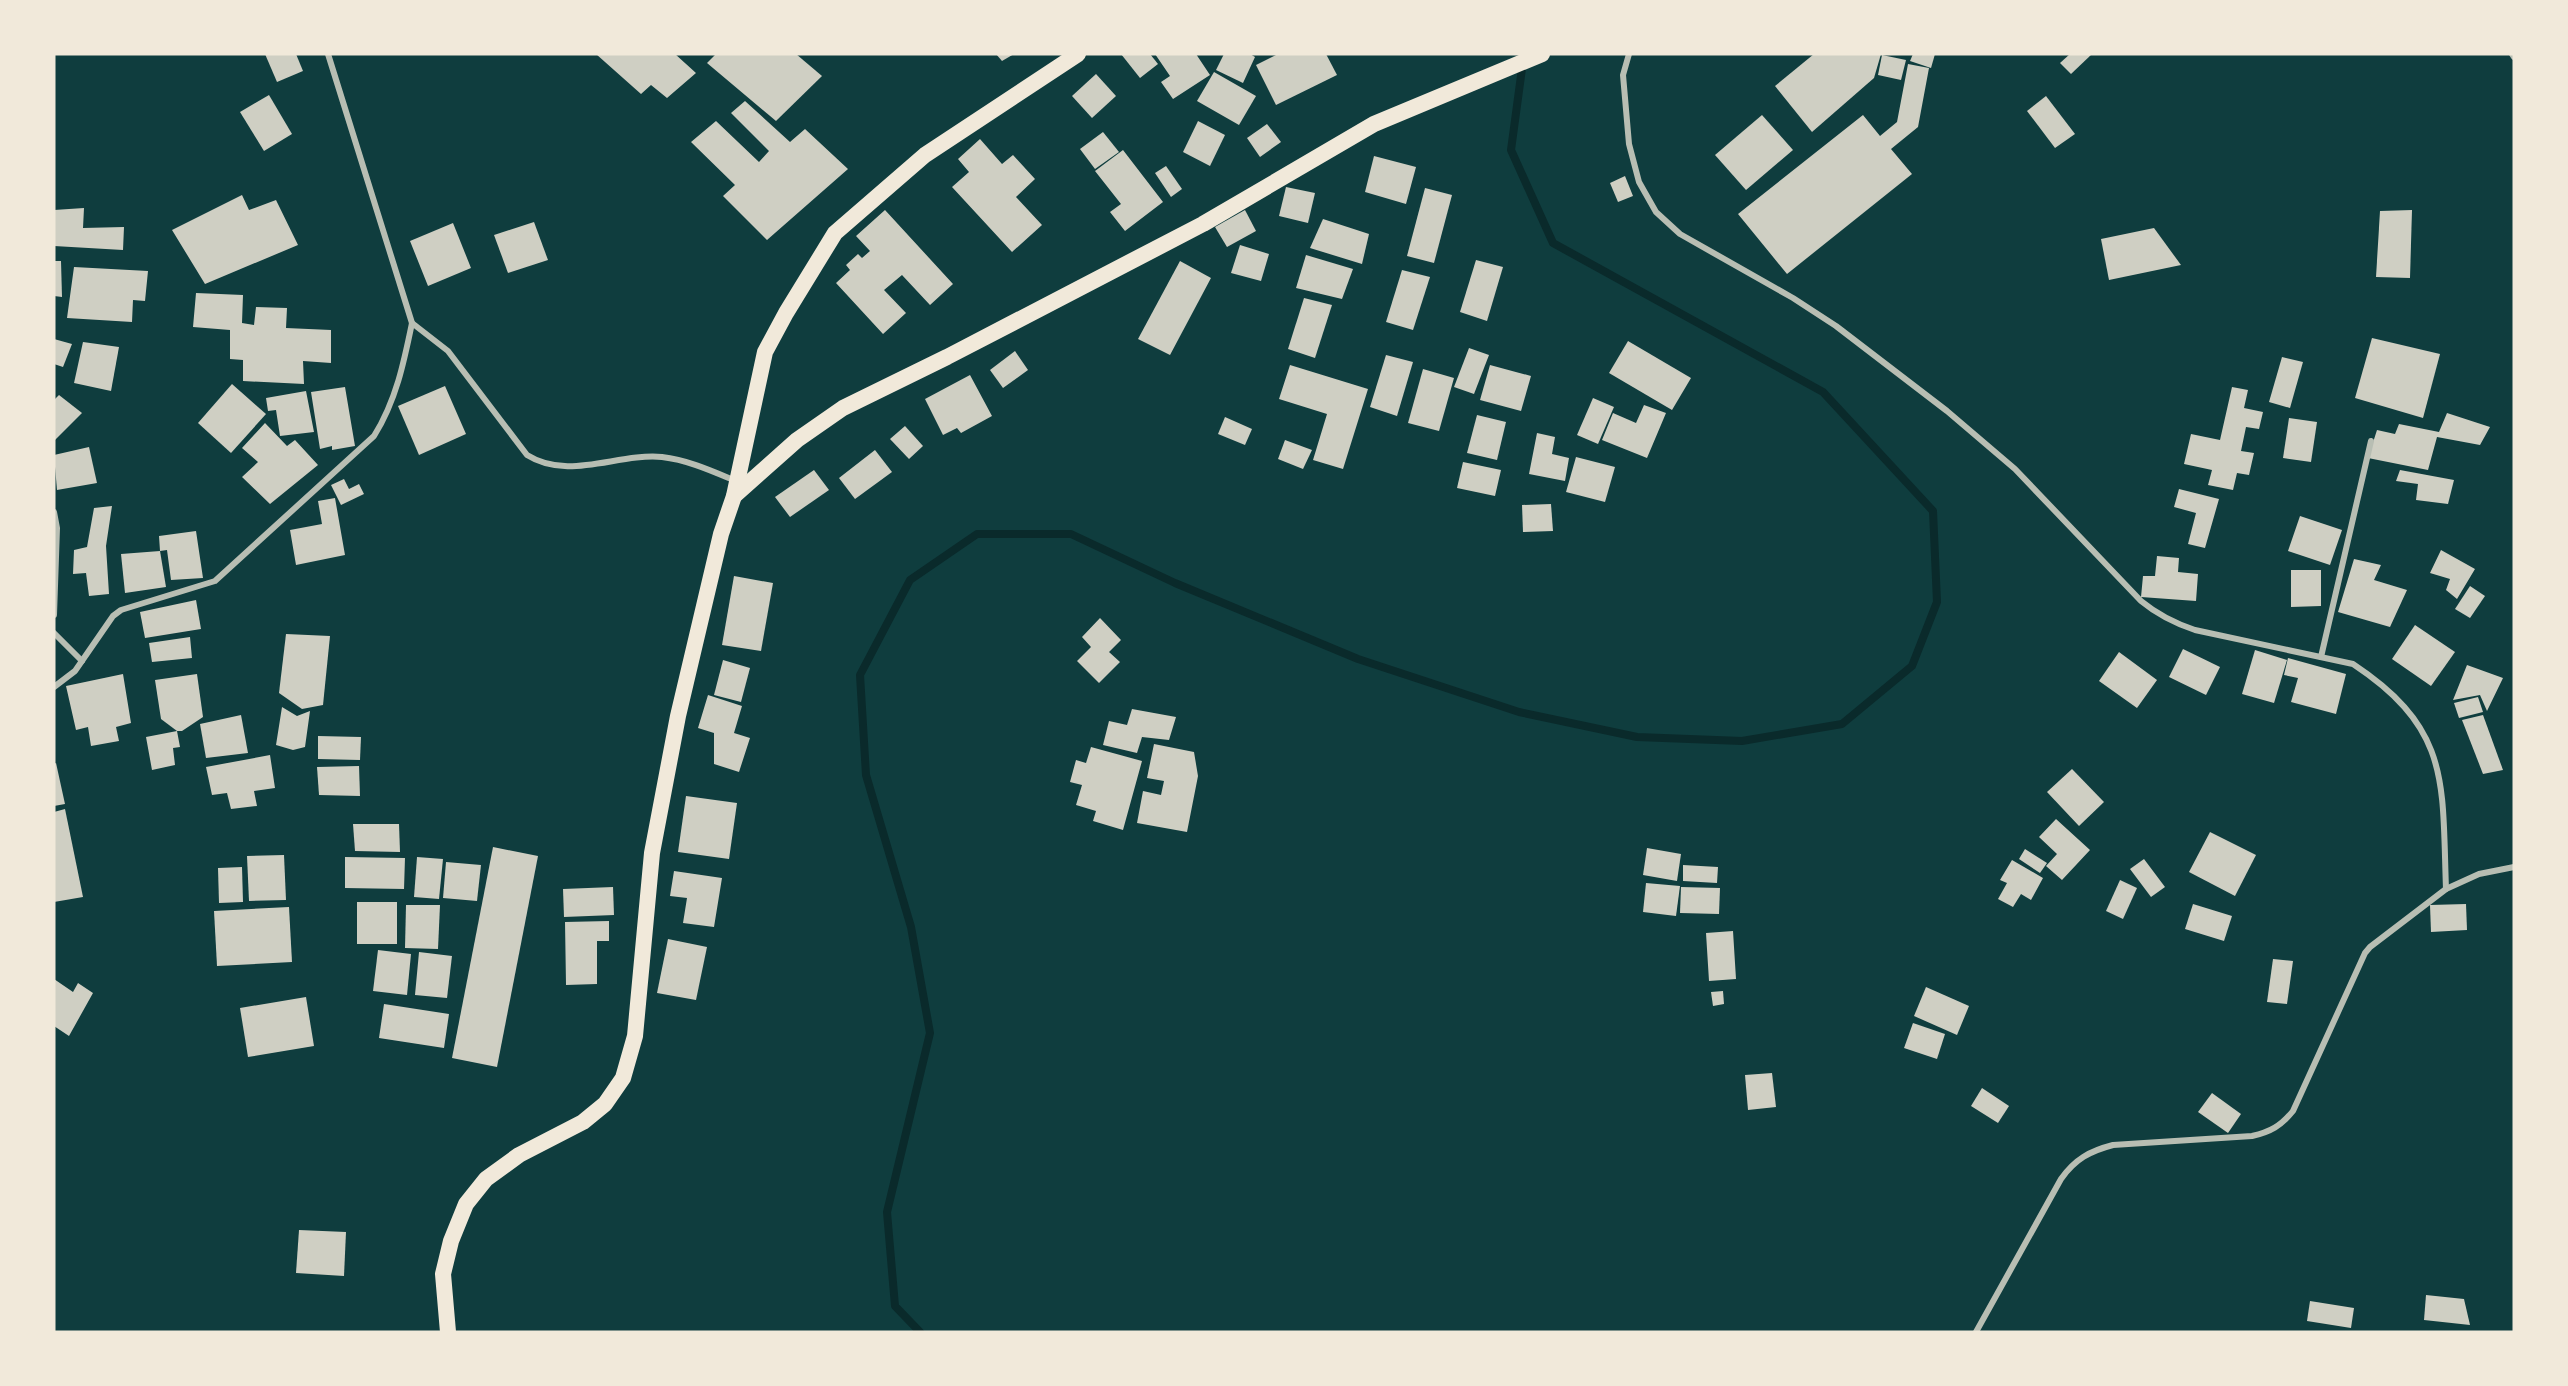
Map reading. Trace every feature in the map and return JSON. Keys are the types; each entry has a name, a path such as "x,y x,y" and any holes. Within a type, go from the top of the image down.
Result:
{"highway":[{"path":"448,1332 443,1274 451,1241 466,1204 486,1179 519,1155 583,1122 605,1104 623,1078 635,1036 652,853 663,796 693,648 721,534 736,489 765,352 835,233 925,156 1078,54"},
{"path":"736,489 797,440 843,408 947,357 1203,224 1374,124 1542,54"}],"street":[{"path":"54,687 75,672 113,616 121,610 208,585 222,576 374,436 387,415 403,368 412,323 328,54"},
{"path":"1629,54 1623,75 1629,144 1639,182 1656,212 1680,234 1793,298 1893,368 2015,469 2141,601 2156,613 2175,624 2194,630 2352,664 2375,679 2417,719 2434,753 2442,795 2446,889"},
{"path":"412,323 448,351 527,455 540,464 553,467 577,466 638,457 662,457 684,461 736,489"},
{"path":"2321,657 2371,441"},
{"path":"54,512 57,523 54,615"},
{"path":"54,633 82,661"},
{"path":"1976,1332 2061,1179 2081,1157 2094,1150 2113,1145 2252,1136 2283,1124 2292,1111 2365,953 2446,889 2479,874 2514,867"}],"building":[{"path":"265,54 296,54 303,71 277,82"},
{"path":"596,54 675,54 696,73 667,98 651,85 641,94"},
{"path":"716,54 796,54 822,76 776,121 707,63"},
{"path":"996,54 1014,54 1002,61"},
{"path":"1121,54 1150,54 1158,64 1140,78"},
{"path":"1155,54 1196,54 1210,75 1173,99 1161,82 1170,76"},
{"path":"1224,54 1250,54 1255,57 1243,83 1216,70"},
{"path":"1278,54 1326,54 1337,75 1276,105 1256,65"},
{"path":"1814,54 1881,54 1874,78 1812,132 1775,86"},
{"path":"1913,54 1935,54 1931,68 1910,61"},
{"path":"2070,54 2092,54 2071,74 2060,63"},
{"path":"1882,55 1906,60 1901,80 1878,75"},
{"path":"1908,64 1929,68 1918,127 1891,149 1912,174 1787,274 1738,214 1863,115 1880,136 1897,122"},
{"path":"1214,72 1256,96 1239,125 1197,101"},
{"path":"1096,74 1116,96 1092,118 1072,96"},
{"path":"269,95 292,134 264,151 240,112"},
{"path":"2046,96 2075,134 2055,148 2027,111"},
{"path":"745,101 790,142 805,129 848,169 767,240 723,196 735,185 691,142 716,121 759,162 769,151 731,113"},
{"path":"1762,115 1793,150 1746,190 1715,155"},
{"path":"1198,121 1225,135 1210,166 1183,152"},
{"path":"1267,124 1281,142 1260,157 1247,138"},
{"path":"1103,132 1119,152 1095,169 1080,149"},
{"path":"980,139 1002,164 1013,155 1035,179 1016,197 1042,225 1012,252 952,187 969,172 958,159"},
{"path":"1123,150 1163,202 1125,231 1110,212 1121,204 1095,171"},
{"path":"1374,156 1416,167 1406,204 1365,192"},
{"path":"1166,166 1182,189 1171,197 1155,173"},
{"path":"1625,176 1633,196 1618,202 1610,183"},
{"path":"1286,187 1315,193 1308,223 1279,216"},
{"path":"1425,188 1452,195 1434,263 1407,256"},
{"path":"242,195 249,210 276,200 298,245 205,284 172,230"},
{"path":"84,208 83,228 124,227 123,250 54,246 54,210"},
{"path":"885,210 953,284 930,305 902,275 884,290 906,313 883,334 836,283 850,270 846,265 858,254 862,258 870,251 856,236"},
{"path":"1245,210 1256,231 1227,247 1215,227"},
{"path":"2412,210 2410,278 2376,277 2380,211"},
{"path":"1323,219 1369,234 1362,264 1310,248"},
{"path":"534,222 548,260 508,273 494,235"},
{"path":"453,223 471,268 428,286 410,241"},
{"path":"2154,228 2181,265 2109,280 2101,239"},
{"path":"1240,245 1269,254 1261,281 1231,273"},
{"path":"1306,255 1353,269 1342,299 1296,288"},
{"path":"1476,260 1503,267 1487,321 1460,312"},
{"path":"54,261 61,261 62,297 54,296"},
{"path":"1180,261 1211,278 1170,355 1138,339"},
{"path":"74,267 148,271 145,301 133,300 132,322 67,318"},
{"path":"1402,270 1430,277 1413,330 1386,322"},
{"path":"196,293 243,295 242,323 254,325 256,307 287,308 286,328 331,330 331,363 303,361 304,384 243,381 243,360 230,359 230,330 193,327"},
{"path":"1304,298 1332,305 1315,358 1288,349"},
{"path":"2372,338 2440,354 2423,418 2355,398"},
{"path":"54,339 72,344 63,367 54,364"},
{"path":"1628,341 1691,378 1672,410 1609,373"},
{"path":"83,342 119,347 111,391 74,383"},
{"path":"1469,348 1489,355 1474,394 1454,387"},
{"path":"1015,351 1028,370 1003,388 990,370"},
{"path":"1386,355 1413,362 1397,416 1370,407"},
{"path":"2282,357 2303,362 2290,408 2269,402"},
{"path":"1290,365 1368,389 1343,469 1313,460 1327,414 1279,399"},
{"path":"1490,365 1531,376 1521,411 1480,400"},
{"path":"1423,369 1454,378 1439,431 1408,423"},
{"path":"970,375 992,416 961,433 957,428 943,435 925,399"},
{"path":"232,384 266,414 231,453 198,423"},
{"path":"445,386 466,434 419,455 398,406"},
{"path":"345,387 355,446 332,450 332,446 320,449 311,392"},
{"path":"2232,387 2248,390 2244,408 2263,412 2259,429 2246,427 2241,451 2254,453 2249,475 2237,473 2233,490 2208,485 2212,470 2184,464 2191,434 2220,440"},
{"path":"306,391 314,432 280,436 276,410 268,411 266,398"},
{"path":"59,395 82,413 54,441 54,400"},
{"path":"1593,398 1614,407 1598,444 1577,435"},
{"path":"1644,405 1666,413 1647,458 1602,440 1613,413 1636,423"},
{"path":"2447,413 2490,427 2480,445 2437,437 2428,470 2368,458 2377,430 2395,434 2399,424 2439,432"},
{"path":"1477,415 1506,422 1497,460 1467,453"},
{"path":"1225,417 1252,429 1245,445 1218,434"},
{"path":"2289,418 2317,422 2311,462 2283,458"},
{"path":"265,423 287,446 295,440 318,465 270,504 242,477 258,462 242,448"},
{"path":"905,426 923,446 909,459 890,439"},
{"path":"1537,433 1555,437 1552,454 1569,458 1565,481 1529,474"},
{"path":"1285,440 1312,450 1303,469 1278,459"},
{"path":"89,447 97,483 57,490 54,455"},
{"path":"875,450 892,472 855,499 839,478"},
{"path":"1576,457 1615,467 1605,502 1566,492"},
{"path":"1463,462 1501,470 1495,496 1457,488"},
{"path":"814,470 829,490 790,517 775,497"},
{"path":"2400,470 2454,480 2448,504 2416,500 2418,484 2396,481"},
{"path":"344,479 349,489 359,484 364,494 341,505 331,485"},
{"path":"2179,489 2219,499 2205,548 2188,544 2196,513 2174,507"},
{"path":"335,498 345,555 296,565 290,530 322,524 318,501"},
{"path":"1551,504 1553,531 1523,532 1522,505"},
{"path":"112,506 106,546 109,594 89,596 86,573 73,574 74,550 87,547 94,508"},
{"path":"2300,516 2342,530 2330,565 2288,551"},
{"path":"196,531 203,578 171,580 167,550 160,551 159,536"},
{"path":"2441,550 2475,569 2457,599 2446,590 2450,579 2430,573"},
{"path":"160,551 166,587 125,593 121,554"},
{"path":"2157,556 2179,558 2178,572 2198,574 2196,601 2141,597 2143,576 2155,576"},
{"path":"2354,559 2381,565 2374,580 2407,590 2390,627 2338,612"},
{"path":"2291,570 2321,570 2321,606 2291,607"},
{"path":"734,576 773,583 761,651 722,645"},
{"path":"2470,586 2485,596 2470,618 2455,609"},
{"path":"196,600 201,629 145,638 140,612"},
{"path":"1100,618 1121,640 1109,652 1120,662 1099,683 1077,661 1091,647 1082,637"},
{"path":"2415,625 2455,652 2431,686 2392,659"},
{"path":"286,634 330,636 323,705 302,709 279,693"},
{"path":"190,637 192,658 152,662 149,643"},
{"path":"2183,649 2220,667 2206,695 2169,677"},
{"path":"2255,650 2287,660 2274,703 2242,694"},
{"path":"2119,652 2157,680 2137,708 2099,681"},
{"path":"2288,658 2346,674 2336,714 2291,702 2298,678 2284,675"},
{"path":"723,660 750,668 741,702 714,695"},
{"path":"2467,665 2503,678 2487,711 2480,695 2453,700"},
{"path":"123,674 131,723 116,727 119,741 91,746 88,727 76,730 66,686"},
{"path":"197,674 203,717 182,731 177,731 161,719 155,680"},
{"path":"708,695 742,706 734,733 750,738 739,772 714,764 714,733 698,728"},
{"path":"2478,697 2483,712 2459,718 2454,703"},
{"path":"282,707 297,716 310,711 305,747 293,750 276,745"},
{"path":"1132,709 1176,717 1169,740 1142,737 1137,753 1103,745 1109,721 1127,725"},
{"path":"241,715 248,753 206,758 200,724"},
{"path":"2483,715 2503,770 2483,774 2462,720"},
{"path":"177,731 180,747 173,748 175,765 152,770 146,737"},
{"path":"318,736 361,737 360,760 318,759"},
{"path":"1154,744 1194,752 1198,776 1187,832 1137,823 1143,791 1161,795 1164,781 1147,778"},
{"path":"1091,747 1142,761 1123,830 1093,821 1096,811 1076,805 1082,785 1070,782 1076,760 1086,763"},
{"path":"270,755 275,788 254,791 257,806 231,809 227,793 212,795 206,767"},
{"path":"56,763 65,804 54,806 54,764"},
{"path":"359,766 360,796 319,795 317,767"},
{"path":"2072,769 2104,802 2079,826 2047,792"},
{"path":"686,796 737,803 729,859 678,852"},
{"path":"65,809 83,897 54,902 54,812"},
{"path":"2056,819 2090,850 2062,880 2046,866 2057,854 2039,837"},
{"path":"353,824 399,824 400,852 355,851"},
{"path":"2210,832 2256,855 2235,896 2189,872"},
{"path":"493,847 538,856 497,1067 452,1058"},
{"path":"1647,848 1681,854 1677,881 1643,875"},
{"path":"2025,849 2047,863 2040,873 2019,859"},
{"path":"284,855 286,900 249,901 247,856"},
{"path":"345,857 405,858 404,889 345,888"},
{"path":"417,857 443,859 439,899 414,897"},
{"path":"2144,859 2165,887 2151,897 2130,869"},
{"path":"2012,860 2043,878 2031,900 2021,894 2013,907 1998,899 2007,883 2000,880"},
{"path":"446,862 481,865 477,901 443,898"},
{"path":"1683,865 1718,867 1717,883 1683,881"},
{"path":"242,867 243,902 219,903 218,868"},
{"path":"674,871 722,878 714,927 683,923 687,898 670,896"},
{"path":"2120,880 2137,888 2123,919 2106,911"},
{"path":"1646,883 1680,886 1676,916 1643,912"},
{"path":"613,887 614,915 564,917 563,889"},
{"path":"1681,887 1720,888 1719,914 1680,913"},
{"path":"357,902 397,902 397,944 357,944"},
{"path":"2193,904 2232,916 2224,941 2185,929"},
{"path":"2466,904 2467,930 2431,932 2430,905"},
{"path":"406,905 440,905 438,949 405,948"},
{"path":"289,907 292,962 217,966 214,911"},
{"path":"609,921 609,941 597,941 597,984 566,985 565,922"},
{"path":"1733,931 1736,979 1709,981 1706,933"},
{"path":"668,939 707,947 696,1000 657,993"},
{"path":"378,950 411,954 407,995 373,991"},
{"path":"419,952 452,956 447,998 415,995"},
{"path":"2273,959 2293,961 2287,1004 2267,1002"},
{"path":"54,979 73,992 78,983 93,993 69,1036 54,1026"},
{"path":"1926,987 1969,1006 1957,1035 1914,1016"},
{"path":"1723,991 1724,1004 1713,1006 1711,992"},
{"path":"306,997 314,1046 248,1057 240,1008"},
{"path":"384,1004 449,1014 444,1048 379,1038"},
{"path":"1913,1023 1945,1034 1937,1059 1904,1048"},
{"path":"1772,1073 1776,1107 1748,1110 1745,1075"},
{"path":"1982,1088 2009,1106 1998,1123 1971,1106"},
{"path":"2212,1093 2241,1114 2228,1133 2198,1112"},
{"path":"299,1230 346,1232 344,1276 296,1273"},
{"path":"2426,1295 2464,1299 2470,1325 2424,1320"},
{"path":"2310,1301 2354,1308 2351,1328 2307,1321"}],"waterway":[{"path":"920,1332 895,1306 887,1212 930,1033 911,927 866,775 860,675 910,580 977,534 1071,534 1175,583 1358,659 1519,712 1637,737 1742,741 1842,724 1912,666 1937,602 1933,511 1823,392 1553,243 1511,150 1523,61"}]}
